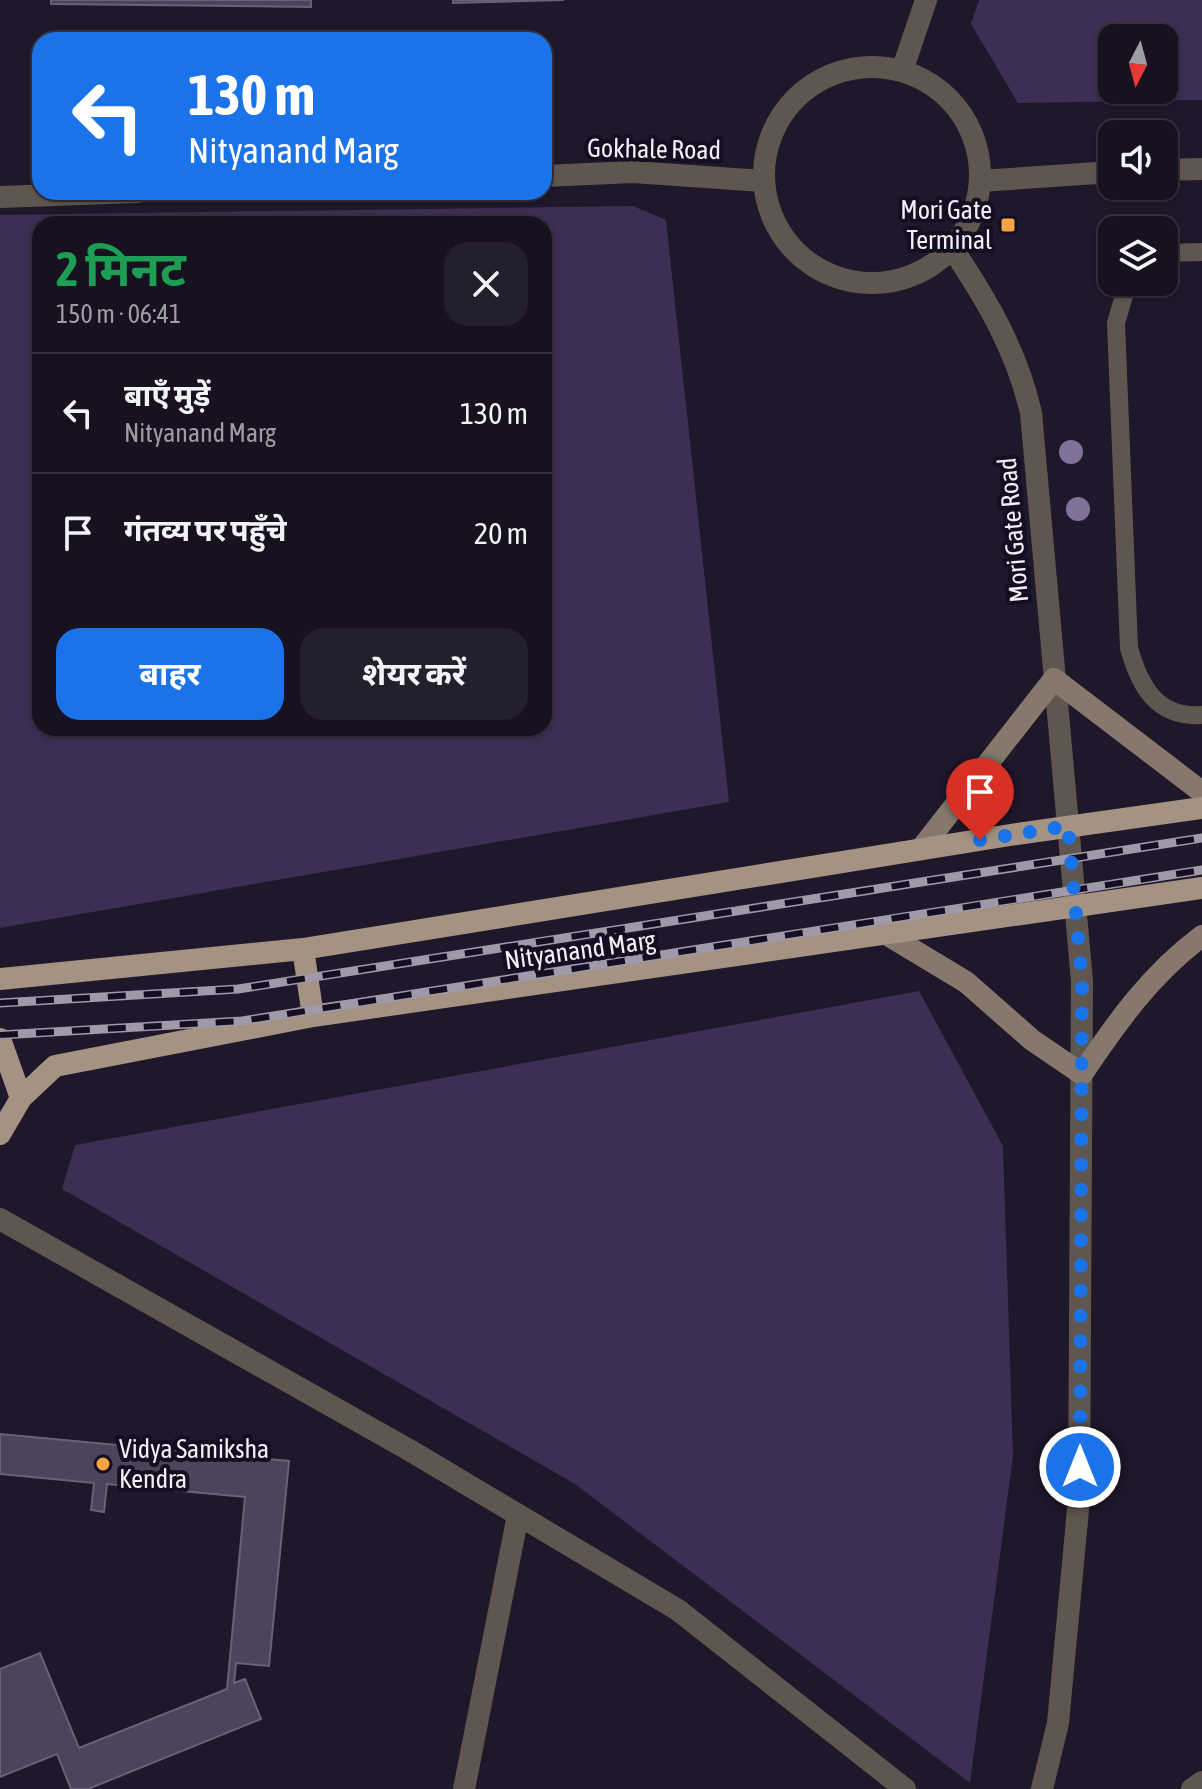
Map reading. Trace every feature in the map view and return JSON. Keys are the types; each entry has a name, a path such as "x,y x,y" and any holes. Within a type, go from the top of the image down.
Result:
{"main road":[{"path":"921,849 1054,679 1202,792"},
{"name":"Nityanand Marg","path":"0,979 303,949 921,849 1202,808"},
{"name":"Nityanand Marg","path":"0,1134 21,1098 55,1066 313,1016 1202,888"},
{"path":"888,935 966,982 1032,1040 1082,1074 1129,1005 1177,954 1202,936"},
{"path":"303,949 313,1016"},
{"path":"0,1039 21,1098"}],"street":[{"path":"902,71 926,0"},
{"path":"881,67 902,71 935,87 961,112 976,145 980,181 972,217 952,248 927,267 898,280 877,283 835,276 808,261 785,240 770,211 763,181 768,140 789,104 804,90 841,71 881,67"},
{"path":"1178,170 1202,169"},
{"name":"Gokhale Road","path":"552,176 633,172 763,181"},
{"path":"980,181 1098,173"},
{"path":"0,197 32,196"},
{"name":"Mori Gate Road","path":"952,248 989,304 1022,372 1031,413 1076,908 1082,1074 1079,1499 1058,1723 1042,1789"},
{"path":"0,1219 678,1610 905,1789"},
{"path":"464,1789 518,1515"},
{"path":"1192,1789 1202,1782"}],"lane":[{"path":"1178,253 1202,252"},
{"path":"1124,296 1116,323 1129,648 1136,673 1149,696 1165,709 1186,716 1202,715"}],"shaded area":[{"path":"979,0 1202,0 1202,100 1178,100 1178,24 1098,24 1098,102 1018,103 971,24"},
{"path":"633,206 666,220 729,802 0,928 0,215"},
{"path":"919,991 1003,1146 1013,1456 970,1783 575,1484 62,1189 75,1145"}],"building":[{"path":"51,0 311,0 311,7 51,4"},
{"path":"453,0 564,0 453,3"},
{"path":"0,1434 289,1461 269,1666 236,1663 234,1683 245,1679 261,1719 88,1789 71,1789 57,1754 0,1777 0,1669 40,1653 79,1748 227,1689 245,1497 107,1484 104,1512 91,1510 94,1483 0,1474"}],"railway":[{"path":"0,1003 238,989 1202,838"},
{"path":"0,1035 242,1021 1202,870"}],"place":[{"name":"Mori Gate Terminal","path":"1008,225"},
{"name":"Vidya Samiksha Kendra","path":"103,1464"}],"route":[{"path":"980,840 1068,826 1082,981 1080,1467"}]}
